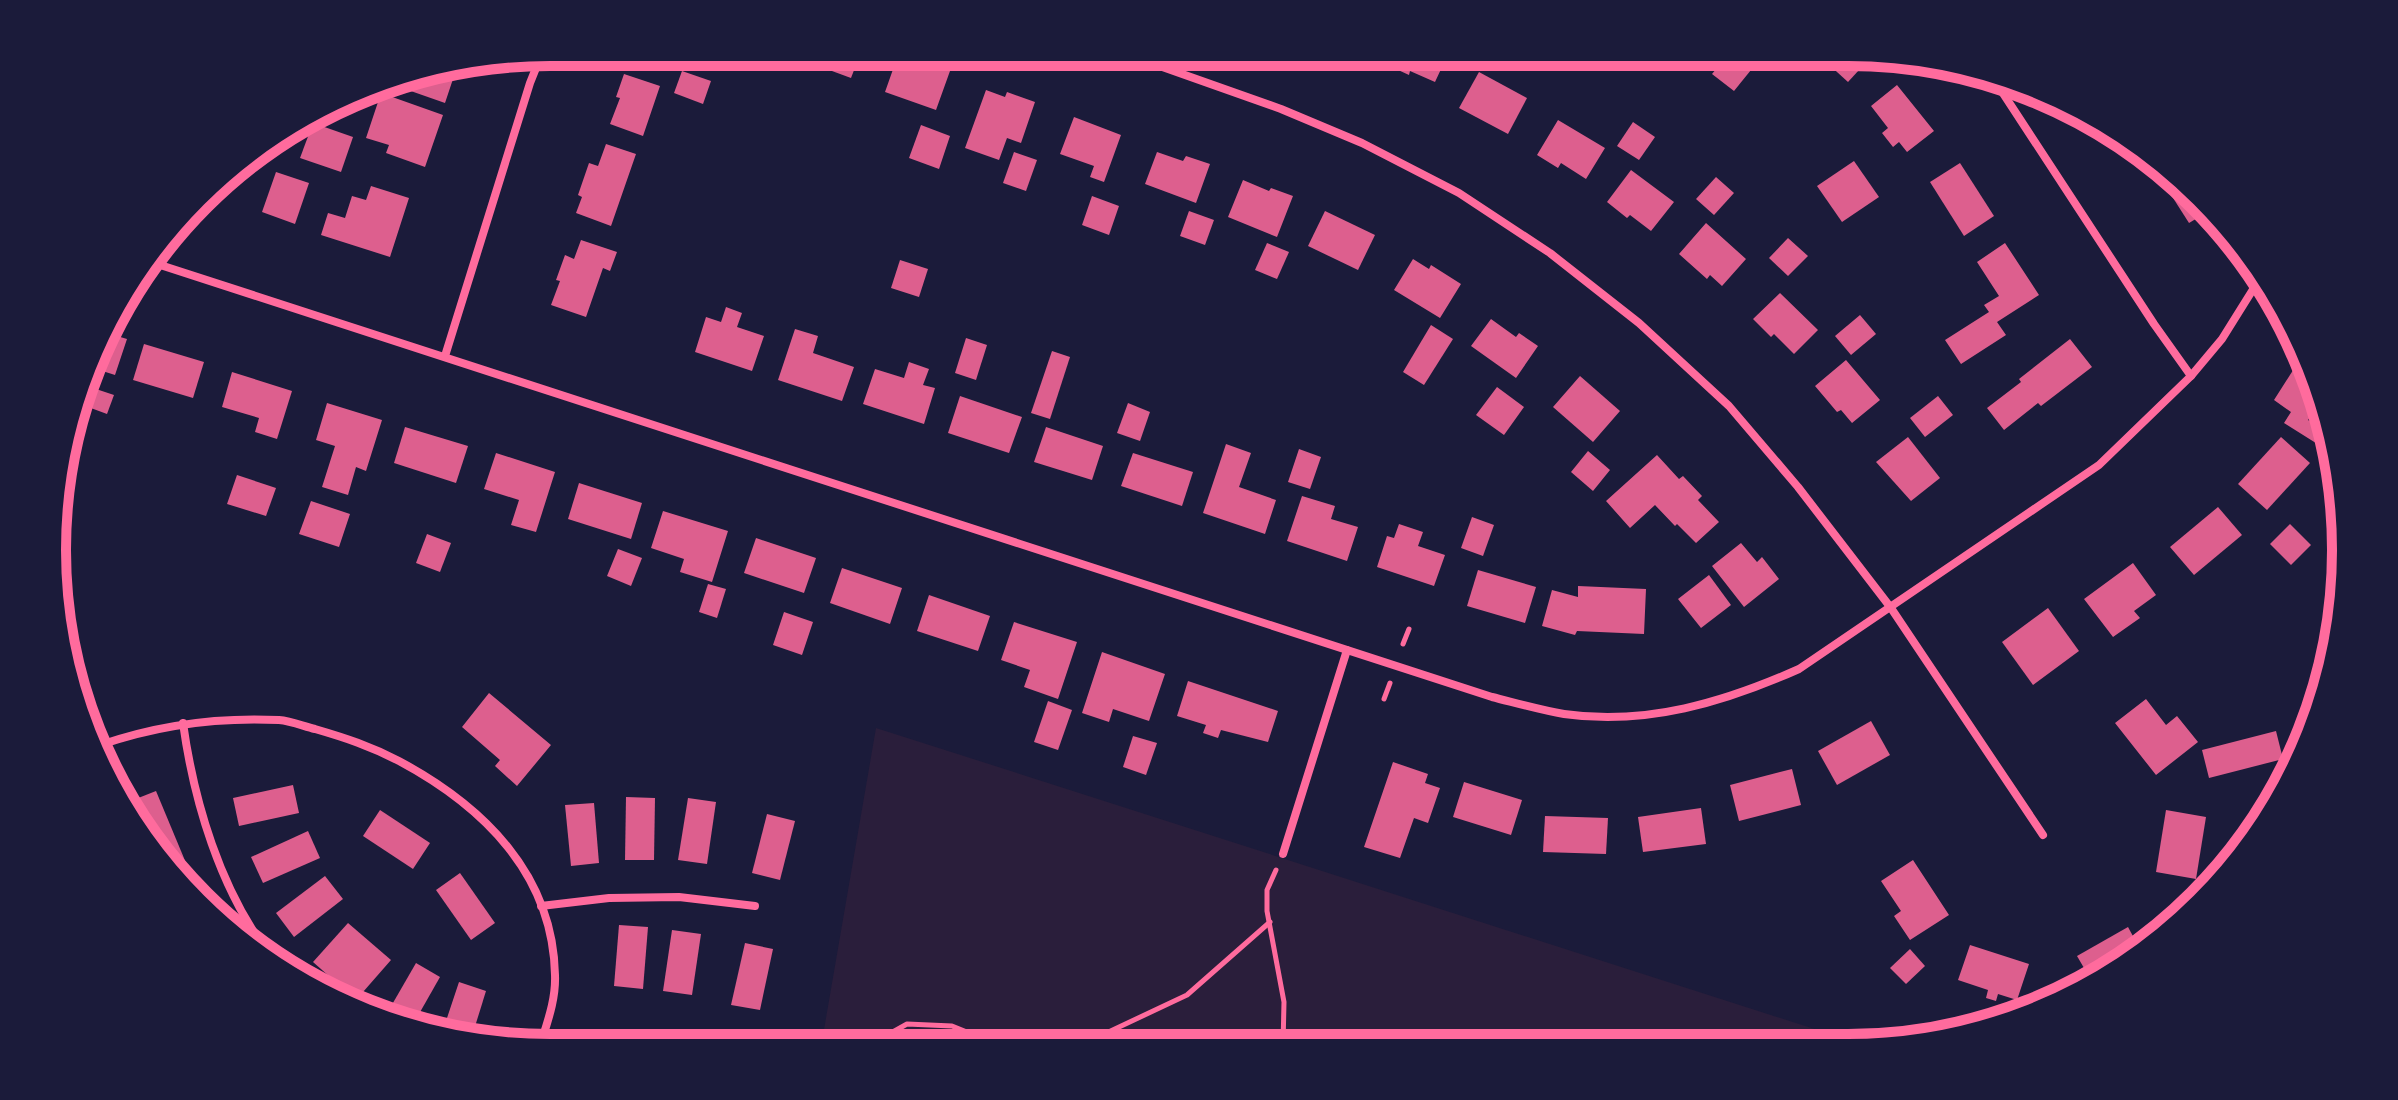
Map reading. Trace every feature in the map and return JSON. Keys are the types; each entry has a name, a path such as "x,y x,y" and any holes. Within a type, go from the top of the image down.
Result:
{"street":[{"path":"445,356 537,66"},
{"path":"1160,66 1281,109 1362,143 1459,193 1550,253 1639,323 1729,406 1798,487 1891,608 2043,835"},
{"path":"2002,91 2191,376"},
{"path":"159,265 1492,697 1566,714 1632,717 1689,709 1749,691 1799,669 2099,465 2191,376 2222,339 2254,288"},
{"path":"1283,854 1347,650"},
{"path":"107,743 183,723 282,720 364,743 430,777 481,816 521,861 541,906 551,940 555,976 553,1002 544,1034"},
{"path":"183,723 189,764 207,828 235,899 258,936"},
{"path":"541,906 609,898 679,897 755,906"}],"path":[{"path":"1403,644 1409,629"},
{"path":"1384,699 1390,683"},
{"path":"1283,854 1267,890 1284,1002 1283,1034"},
{"path":"1104,1034 1187,995 1270,922"},
{"path":"889,1034 907,1024 952,1026 972,1034"}],"shaded area":[{"path":"876,728 1830,1034 823,1034"}],"building":[{"path":"818,66 856,66 851,78"},
{"path":"894,66 936,66 950,71 936,110 885,92"},
{"path":"1389,66 1442,66 1435,82 1410,71 1409,75"},
{"path":"1719,66 1754,66 1734,91 1712,74"},
{"path":"1830,66 1862,66 1848,82"},
{"path":"682,71 711,81 703,104 674,93"},
{"path":"1479,72 1527,98 1508,134 1459,108"},
{"path":"624,74 660,86 643,136 610,124 620,98 616,97"},
{"path":"454,75 445,103 405,89 425,82"},
{"path":"1897,85 1934,131 1907,152 1899,142 1893,147 1882,133 1888,128 1871,106"},
{"path":"986,90 1005,97 1007,92 1035,102 1021,143 1007,138 999,160 965,148"},
{"path":"386,95 443,115 425,167 386,153 389,145 366,138 380,98"},
{"path":"1074,117 1121,135 1104,182 1090,177 1094,166 1060,154"},
{"path":"1558,120 1605,148 1586,179 1561,163 1558,168 1537,155"},
{"path":"1633,122 1655,137 1639,160 1617,146"},
{"path":"319,125 353,137 341,172 300,158 311,130"},
{"path":"921,125 950,136 939,169 909,158"},
{"path":"606,144 636,154 611,226 576,213 582,197 578,195 589,163 598,166"},
{"path":"1014,152 1037,160 1026,191 1003,183"},
{"path":"1157,152 1183,161 1186,156 1210,164 1196,203 1145,184"},
{"path":"1854,161 1879,197 1842,222 1817,186"},
{"path":"1960,163 1994,216 1964,236 1930,182"},
{"path":"1631,170 1674,202 1651,231 1607,202"},
{"path":"276,172 309,183 295,224 262,212"},
{"path":"1716,177 1734,193 1714,215 1696,199"},
{"path":"1243,180 1269,191 1271,188 1293,196 1277,237 1228,217"},
{"path":"2164,183 2199,217 2189,223"},
{"path":"371,186 409,198 390,257 321,235 328,213 345,218 352,196 366,200"},
{"path":"1092,196 1119,206 1109,235 1082,225"},
{"path":"1189,211 1214,220 1205,245 1180,236"},
{"path":"1325,211 1375,235 1358,270 1308,246"},
{"path":"1706,223 1746,259 1722,286 1710,275 1707,279 1679,254"},
{"path":"1788,238 1808,256 1788,276 1769,258"},
{"path":"581,240 617,252 610,271 603,268 586,317 551,305 565,255 574,259"},
{"path":"1267,243 1289,252 1277,279 1255,270"},
{"path":"2005,243 2039,295 1997,322 2006,335 1961,364 1945,340 1989,312 1984,305 1999,296 1977,262"},
{"path":"1413,259 1429,269 1431,265 1461,284 1440,318 1394,290"},
{"path":"900,260 928,269 919,297 891,288"},
{"path":"1780,293 1818,330 1794,354 1753,319"},
{"path":"726,307 742,313 737,327 764,336 752,371 695,352 706,317 721,322"},
{"path":"1860,315 1876,334 1851,355 1835,336"},
{"path":"1491,319 1516,337 1519,333 1538,346 1516,378 1471,346"},
{"path":"1431,325 1453,339 1424,385 1403,372"},
{"path":"795,329 818,336 813,353 854,367 842,401 778,380"},
{"path":"116,336 127,339 115,375 101,371"},
{"path":"966,338 987,345 976,380 955,373"},
{"path":"2070,339 2092,367 2004,430 1987,408"},
{"path":"144,344 204,362 193,398 133,380"},
{"path":"1052,351 1070,357 1050,419 1031,413"},
{"path":"1846,360 1880,400 1852,423 1841,410 1837,412 1815,386"},
{"path":"909,362 929,369 923,385 935,388 924,424 863,404 875,369 904,378"},
{"path":"2295,366 2312,413 2308,420 2316,425 2319,445 2284,423 2291,412 2274,400"},
{"path":"232,372 292,391 277,439 255,432 259,418 222,407"},
{"path":"1580,376 1620,411 1593,442 1553,407"},
{"path":"1497,387 1524,407 1504,435 1476,415"},
{"path":"94,388 114,395 107,414 88,407"},
{"path":"960,396 1022,417 1009,453 948,433"},
{"path":"1938,396 1953,415 1925,437 1910,418"},
{"path":"327,403 382,420 366,471 356,467 348,495 322,487 335,446 316,440"},
{"path":"1128,403 1150,412 1140,441 1117,433"},
{"path":"405,427 468,446 456,483 394,463"},
{"path":"1046,427 1103,446 1092,480 1034,462"},
{"path":"1908,437 1940,478 1911,501 1876,462"},
{"path":"2281,437 2310,463 2267,510 2238,484"},
{"path":"1226,444 1251,453 1239,487 1276,500 1265,534 1203,513"},
{"path":"1299,449 1321,457 1310,489 1288,482"},
{"path":"1588,451 1610,470 1593,491 1571,472"},
{"path":"496,453 555,472 536,532 511,525 519,500 484,489"},
{"path":"1133,453 1193,472 1182,506 1121,486"},
{"path":"1657,455 1679,479 1683,476 1702,496 1698,500 1719,522 1696,543 1655,505 1630,528 1606,501"},
{"path":"237,475 276,488 266,516 227,504"},
{"path":"579,483 642,503 631,539 568,519"},
{"path":"1302,496 1335,506 1331,519 1358,527 1347,561 1287,541"},
{"path":"311,501 350,514 339,547 299,534"},
{"path":"2218,507 2242,535 2194,575 2170,547"},
{"path":"663,511 728,531 712,582 680,572 684,559 651,548"},
{"path":"1472,517 1494,525 1483,556 1461,548"},
{"path":"1399,524 1423,532 1418,546 1445,555 1434,586 1377,567 1387,536 1394,538"},
{"path":"2290,524 2311,545 2291,565 2270,544"},
{"path":"427,534 451,543 440,572 416,563"},
{"path":"756,538 816,558 804,593 744,573"},
{"path":"1741,543 1757,562 1762,557 1779,579 1744,607 1712,566"},
{"path":"618,549 642,558 631,586 607,576"},
{"path":"2133,563 2156,595 2134,611 2140,618 2113,637 2084,599"},
{"path":"842,568 902,588 890,624 830,603"},
{"path":"1478,570 1536,587 1525,623 1467,606"},
{"path":"1709,575 1731,605 1701,628 1678,599"},
{"path":"708,584 726,589 717,618 699,612"},
{"path":"1578,586 1646,589 1644,634 1577,631 1575,635 1542,626 1552,590 1578,597"},
{"path":"929,595 990,616 978,651 917,631"},
{"path":"2048,608 2079,651 2033,685 2002,642"},
{"path":"784,612 813,622 802,655 773,645"},
{"path":"1014,622 1077,642 1058,699 1024,687 1030,670 1001,660"},
{"path":"1102,652 1165,674 1149,721 1113,709 1109,722 1082,713"},
{"path":"1188,681 1278,711 1268,742 1221,730 1218,738 1203,733 1206,725 1177,716"},
{"path":"489,693 551,745 517,786 495,766 500,760 462,727"},
{"path":"2146,699 2166,725 2177,716 2198,742 2156,775 2115,723"},
{"path":"1048,701 1072,710 1058,750 1034,742"},
{"path":"1871,721 1890,755 1837,785 1818,751"},
{"path":"2276,731 2283,759 2209,778 2202,750"},
{"path":"1133,736 1157,743 1146,775 1123,767"},
{"path":"1393,762 1428,774 1425,783 1440,788 1428,823 1414,818 1400,858 1364,847"},
{"path":"1792,769 1801,805 1739,821 1730,785"},
{"path":"1464,782 1522,800 1511,835 1453,817"},
{"path":"293,785 299,813 239,826 233,798"},
{"path":"156,791 190,874 166,845 135,799"},
{"path":"626,797 655,798 654,860 625,860"},
{"path":"688,798 716,802 707,864 678,860"},
{"path":"594,803 599,863 571,866 565,805"},
{"path":"1701,808 1706,844 1643,852 1638,817"},
{"path":"380,810 430,843 413,869 363,836"},
{"path":"2166,810 2206,817 2196,879 2156,872"},
{"path":"767,814 795,821 780,880 752,873"},
{"path":"1545,816 1608,818 1606,854 1543,852"},
{"path":"308,831 320,858 263,883 251,857"},
{"path":"1913,860 1949,915 1910,940 1894,916 1901,911 1881,881"},
{"path":"460,873 495,923 471,940 436,890"},
{"path":"325,876 343,899 294,937 276,913"},
{"path":"348,923 391,960 360,995 340,986 313,962"},
{"path":"619,925 648,927 643,989 614,986"},
{"path":"2128,927 2135,940 2086,971 2077,956"},
{"path":"672,930 701,934 692,995 663,991"},
{"path":"745,943 773,949 760,1010 731,1005"},
{"path":"1970,945 2029,964 2017,1000 1998,994 1996,1001 1986,998 1988,990 1958,980"},
{"path":"1910,949 1925,966 1906,984 1890,968"},
{"path":"416,963 440,977 418,1016 391,1007"},
{"path":"459,982 486,991 475,1028 445,1023"}]}
